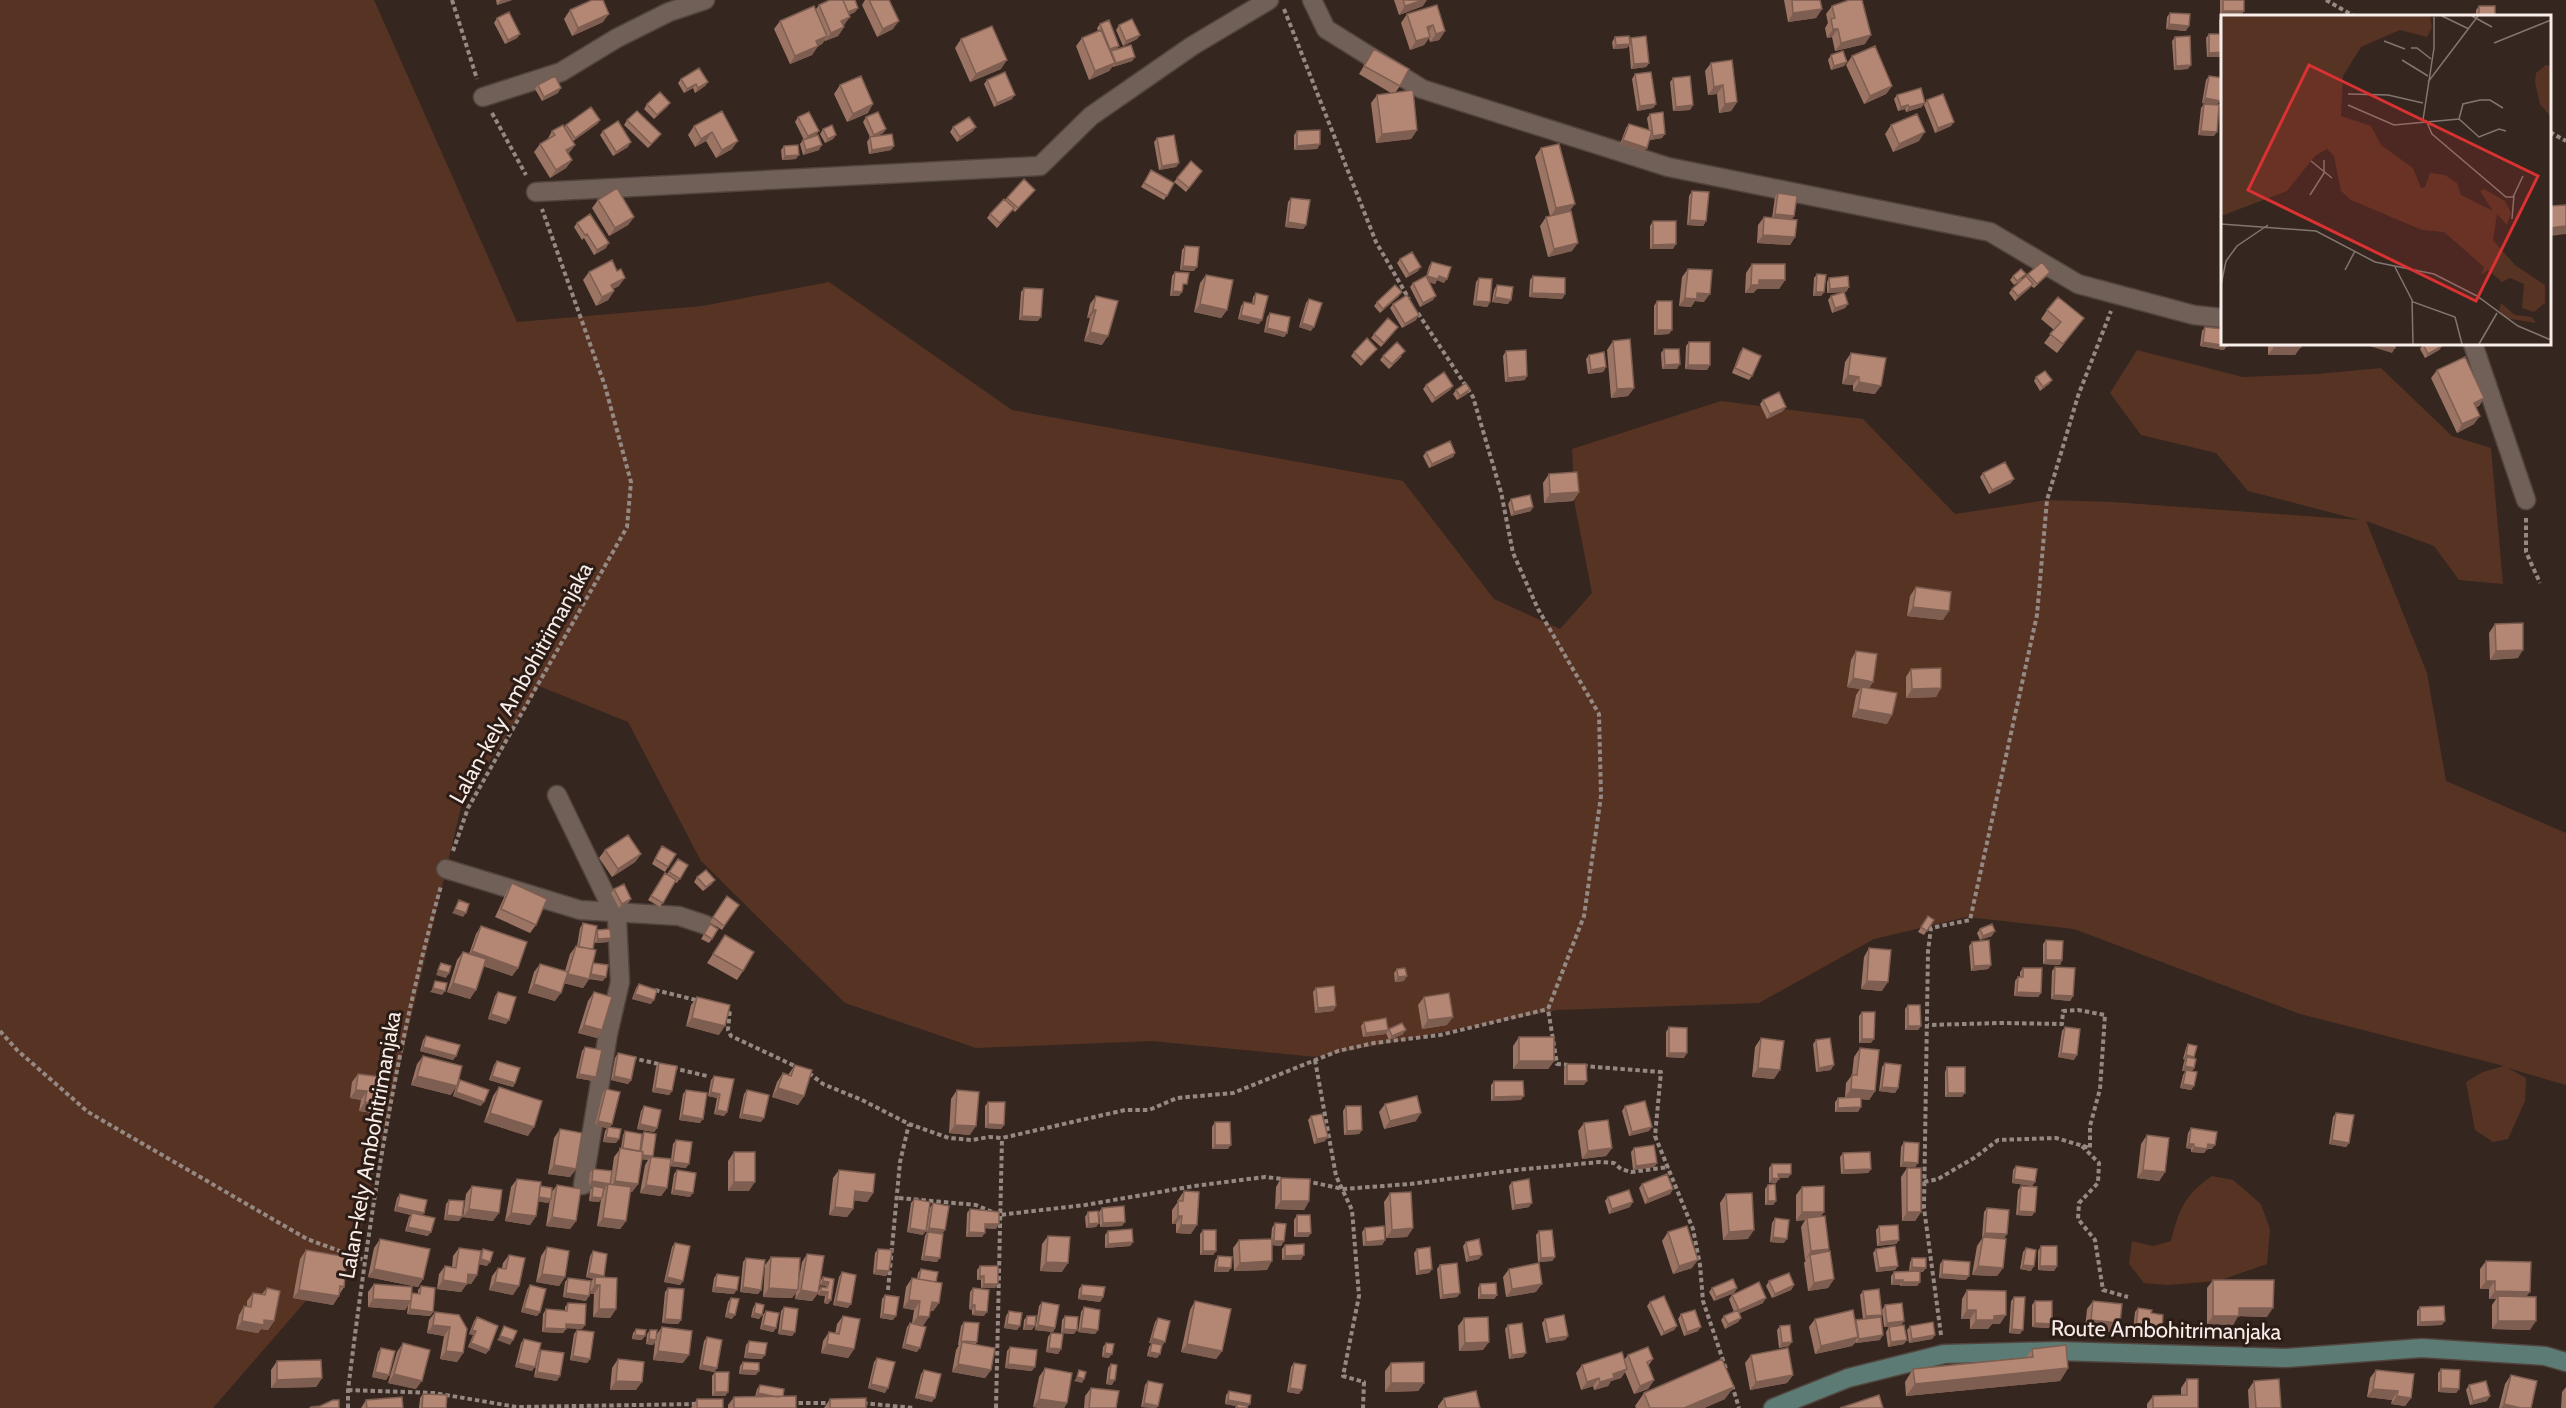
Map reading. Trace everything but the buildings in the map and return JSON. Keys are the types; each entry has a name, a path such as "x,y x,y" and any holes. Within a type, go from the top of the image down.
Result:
{"street":[{"path":"483,97 561,72 617,38 669,12 705,0"},
{"path":"536,192 1040,166 1090,116 1192,46 1269,0"},
{"path":"1312,0 1326,29 1422,89 1668,167 1990,232 2078,284 2194,315 2221,318"},
{"path":"2473,345 2526,500"},
{"path":"557,795 617,919 620,982 605,1052 583,1185"},
{"path":"446,869 580,910 679,916 706,925"},
{"name":"Route Ambohitrimanjaka","path":"1773,1408 1848,1378 1944,1354 2056,1351 2286,1358 2422,1348 2545,1356 2566,1362"}],"path":[{"name":"Lalan-kely Ambohitrimanjaka","path":"348,1408 348,1390 369,1224 421,958 446,869 468,808 627,527 631,482 605,386 536,192 483,97 452,0"},
{"path":"1281,0 1376,242 1425,326 1473,398 1501,492 1514,553 1538,609 1599,714 1601,796 1584,916 1548,1009 1557,1064 1661,1072 1655,1136 1693,1229 1701,1265 1703,1301 1739,1408"},
{"path":"2326,0 2352,15"},
{"path":"2551,133 2566,141"},
{"path":"1944,1354 1924,1208 1928,951 1931,928 1970,920 2037,615 2047,500 2078,396 2116,294"},
{"path":"2526,500 2526,552 2540,583"},
{"path":"653,990 708,1004"},
{"path":"719,1006 730,1009 728,1030 731,1036 812,1075 823,1084 862,1100 909,1124 949,1138 972,1140 989,1137 1002,1138 1125,1110 1149,1110 1177,1098 1233,1093 1248,1089 1315,1060 1374,1043 1440,1035 1548,1009"},
{"path":"1924,1182 1938,1179 1974,1158 1998,1140 2056,1138 2090,1148 2090,1126 2100,1089 2105,1015 2078,1010 2063,1011 2062,1024 1928,1025"},
{"path":"0,1031 17,1050 88,1112 307,1239 364,1260"},
{"path":"605,1052 707,1076"},
{"path":"1315,1060 1336,1176 1352,1210 1359,1296 1342,1376 1364,1382 1363,1408"},
{"path":"888,1290 899,1198 900,1162 909,1124"},
{"path":"996,1408 1002,1138"},
{"path":"2082,1146 2099,1162 2098,1183 2079,1203 2078,1219 2095,1240 2103,1290 2128,1297"},
{"path":"1297,1180 1343,1189 1410,1184 1600,1162 1614,1163 1631,1172 1669,1167"},
{"path":"899,1198 976,1205 999,1215 1085,1205 1253,1178 1286,1179"},
{"path":"348,1390 434,1394 516,1407 707,1404"},
{"path":"787,1403 843,1403"},
{"path":"854,1403 914,1408"}],"shaded area":[{"path":"0,0 374,0 517,322 702,306 829,282 1012,410 1403,481 1494,599 1560,629 1592,593 1575,506 1572,449 1721,401 1863,419 1955,514 2047,500 2113,502 2360,520 2248,491 2216,453 2141,435 2110,393 2137,350 2243,377 2317,374 2381,368 2452,436 2491,448 2503,584 2459,580 2434,546 2366,521 2427,673 2446,781 2566,833 2566,1085 2508,1068 2526,1078 2525,1101 2508,1139 2493,1142 2475,1130 2466,1082 2483,1072 2504,1066 2300,1014 2074,929 1967,917 1874,939 1759,1003 1557,1010 1316,1057 1152,1041 976,1048 845,1003 701,861 628,722 539,686 462,803 358,1241 213,1408 0,1408"},
{"path":"2212,1176 2233,1180 2261,1204 2270,1229 2267,1264 2218,1281 2167,1285 2144,1283 2129,1264 2132,1241 2153,1246 2171,1241 2184,1204 2195,1190"}]}
